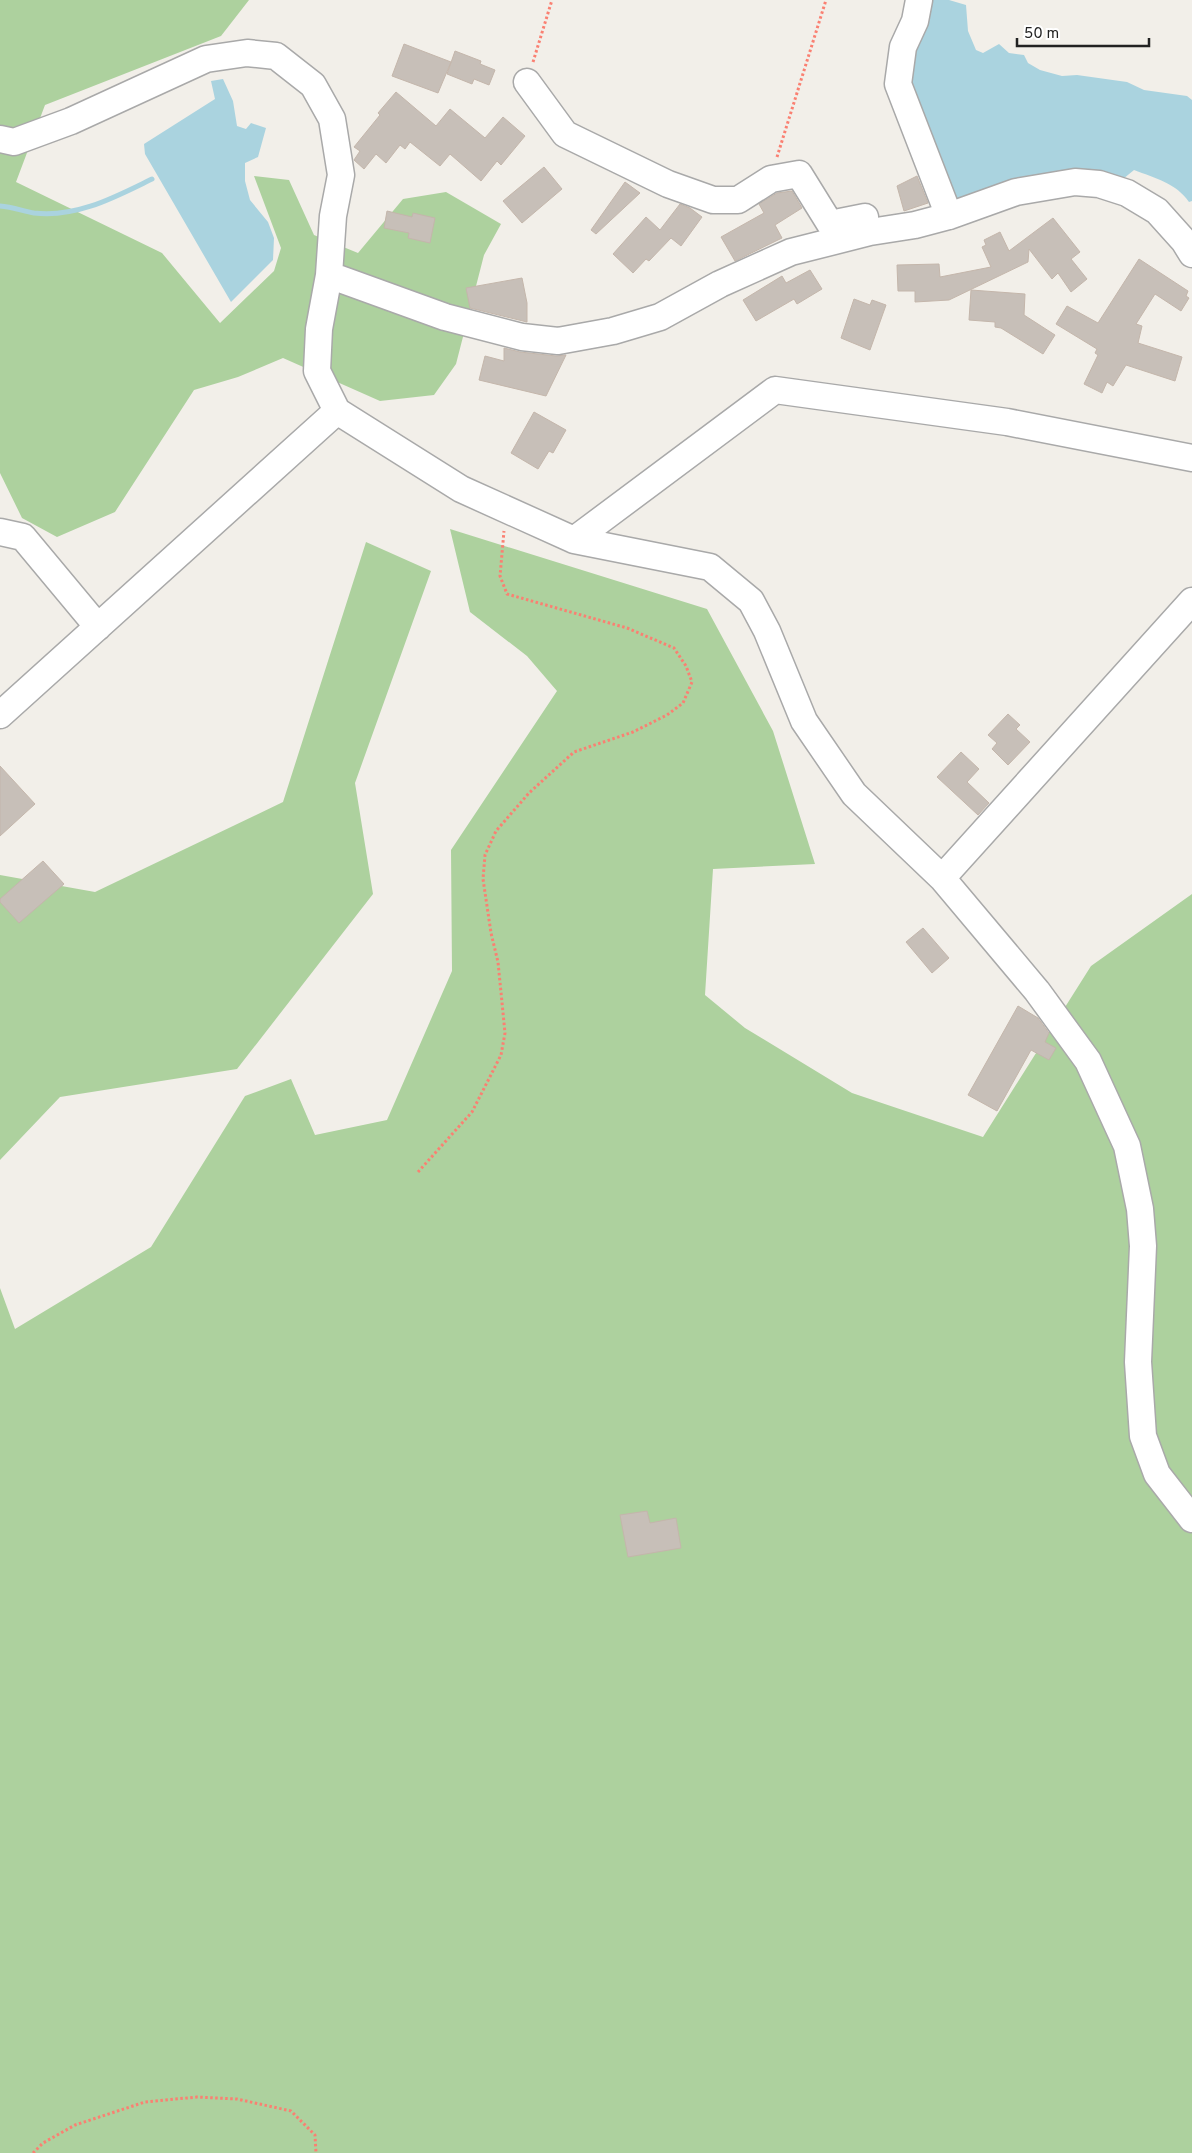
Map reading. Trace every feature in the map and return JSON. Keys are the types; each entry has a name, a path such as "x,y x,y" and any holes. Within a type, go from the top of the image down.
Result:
{"street":[{"path":"919,0 915,21 903,46 898,84 949,216"},
{"path":"0,139 14,142 71,121 206,59 247,53 276,56 313,86 332,119 341,175 333,216 329,275 319,329 318,371 337,411 460,489 574,540 710,567 751,601 767,631 804,721 848,786 854,794 942,878 1037,991 1088,1061 1127,1146 1140,1209 1143,1246 1138,1362 1142,1436 1157,1474 1192,1519"},
{"path":"527,82 565,134 668,184 713,200 738,200 771,179 799,174 830,224 887,212 915,225"},
{"path":"329,275 445,317 522,337 558,341 613,331 660,317 720,284 791,252 870,232 915,225 949,216 1016,192 1075,182 1099,184 1127,192 1157,211 1184,240 1192,254"},
{"path":"574,540 774,390 1007,422 1192,458"},
{"path":"0,715 337,411"},
{"path":"0,532 23,537 98,627"},
{"path":"942,878 1192,601"}],"path":[{"path":"527,82 552,0"},
{"path":"771,179 826,0"},
{"path":"418,1172 472,1112 501,1055 505,1033 498,962 490,933 483,879 485,855 496,831 529,793 574,752 633,732 667,715 683,703 692,682 686,666 674,648 627,628 507,594 500,576 506,510"},
{"path":"32,2153 43,2143 75,2125 145,2102 197,2097 237,2099 291,2111 315,2136 316,2153"}],"green space":[{"path":"0,0 249,0 221,36 45,105 16,182 162,253 220,323 274,271 281,248 254,176 289,180 314,235 358,253 403,199 446,192 501,224 484,255 456,364 434,395 380,401 283,358 238,377 194,390 115,512 57,537 22,518 0,473"},
{"path":"450,529 707,609 773,731 815,864 713,869 705,995 745,1028 852,1093 983,1137 1091,966 1192,894 1192,2153 0,2153 0,1288 15,1329 151,1247 245,1096 291,1079 315,1135 387,1120 452,971 451,850 557,691 527,656 470,612"},
{"path":"366,542 431,571 355,783 373,894 237,1069 60,1097 0,1160 0,875 95,892 283,802"}],"water":[{"path":"932,0 949,0 966,5 968,31 976,50 983,53 999,44 1009,53 1024,55 1028,63 1040,70 1062,76 1077,75 1127,82 1144,90 1187,96 1192,100 1192,201 1189,202 1178,190 1164,182 1134,170 1123,179 961,207 923,118 912,85 912,64 916,45"},
{"path":"223,79 233,101 237,126 246,129 251,123 266,128 258,157 245,163 245,181 250,200 268,222 274,238 273,260 231,302 145,154 144,144 215,99 211,81"}],"building":[{"path":"404,44 451,62 438,93 392,76"},
{"path":"455,51 481,61 480,64 495,70 489,85 474,79 472,84 447,74"},
{"path":"396,92 436,126 450,109 485,138 503,117 525,136 501,165 497,161 481,181 450,154 440,166 410,142 405,149 400,145 386,163 376,154 364,169 354,160 360,151 354,147 380,115 378,113"},
{"path":"544,167 562,189 522,223 503,201"},
{"path":"917,176 928,203 904,211 897,186"},
{"path":"625,182 640,193 596,234 591,230"},
{"path":"792,191 802,208 775,225 782,238 735,261 721,237 764,213 759,204 777,193"},
{"path":"680,204 690,208 702,217 681,246 671,238 649,261 646,259 633,273 613,254 646,217 660,230"},
{"path":"387,211 412,217 413,213 435,218 430,243 408,238 409,233 384,228"},
{"path":"1053,218 1080,252 1071,259 1087,279 1071,292 1058,273 1052,279 1029,249 1028,262 949,300 915,302 915,291 898,291 897,265 939,264 940,277 991,267 982,247 986,245 984,240 1000,232 1009,251"},
{"path":"1139,259 1188,291 1186,296 1189,298 1181,311 1155,294 1136,324 1142,326 1138,343 1182,357 1175,381 1126,365 1113,386 1107,382 1102,393 1084,384 1098,355 1095,353 1097,349 1056,324 1067,306 1098,323"},
{"path":"810,270 822,289 797,304 794,299 756,321 743,300 782,276 786,283"},
{"path":"522,278 527,303 527,322 470,308 466,288"},
{"path":"971,290 1025,294 1024,315 1055,335 1043,354 1001,328 995,327 995,322 969,320"},
{"path":"854,299 870,305 872,300 886,305 870,350 841,338"},
{"path":"504,348 520,352 556,356 566,355 546,396 479,380 485,356 504,361"},
{"path":"534,412 566,430 553,453 549,451 538,469 511,453"},
{"path":"1008,714 1020,725 1016,729 1030,742 1008,765 992,749 997,743 988,735"},
{"path":"961,752 979,769 967,782 989,803 978,815 937,777"},
{"path":"0,766 35,804 0,836"},
{"path":"43,861 64,884 19,923 0,902 0,899"},
{"path":"923,928 949,958 932,973 906,942"},
{"path":"1018,1006 1038,1018 1049,1033 1045,1042 1056,1048 1049,1060 1031,1050 997,1111 968,1095"},
{"path":"647,1511 650,1523 676,1518 681,1548 628,1557 620,1515"}],"waterway":[{"path":"0,206 34,213 50,214 65,212 95,205 152,179"}]}
